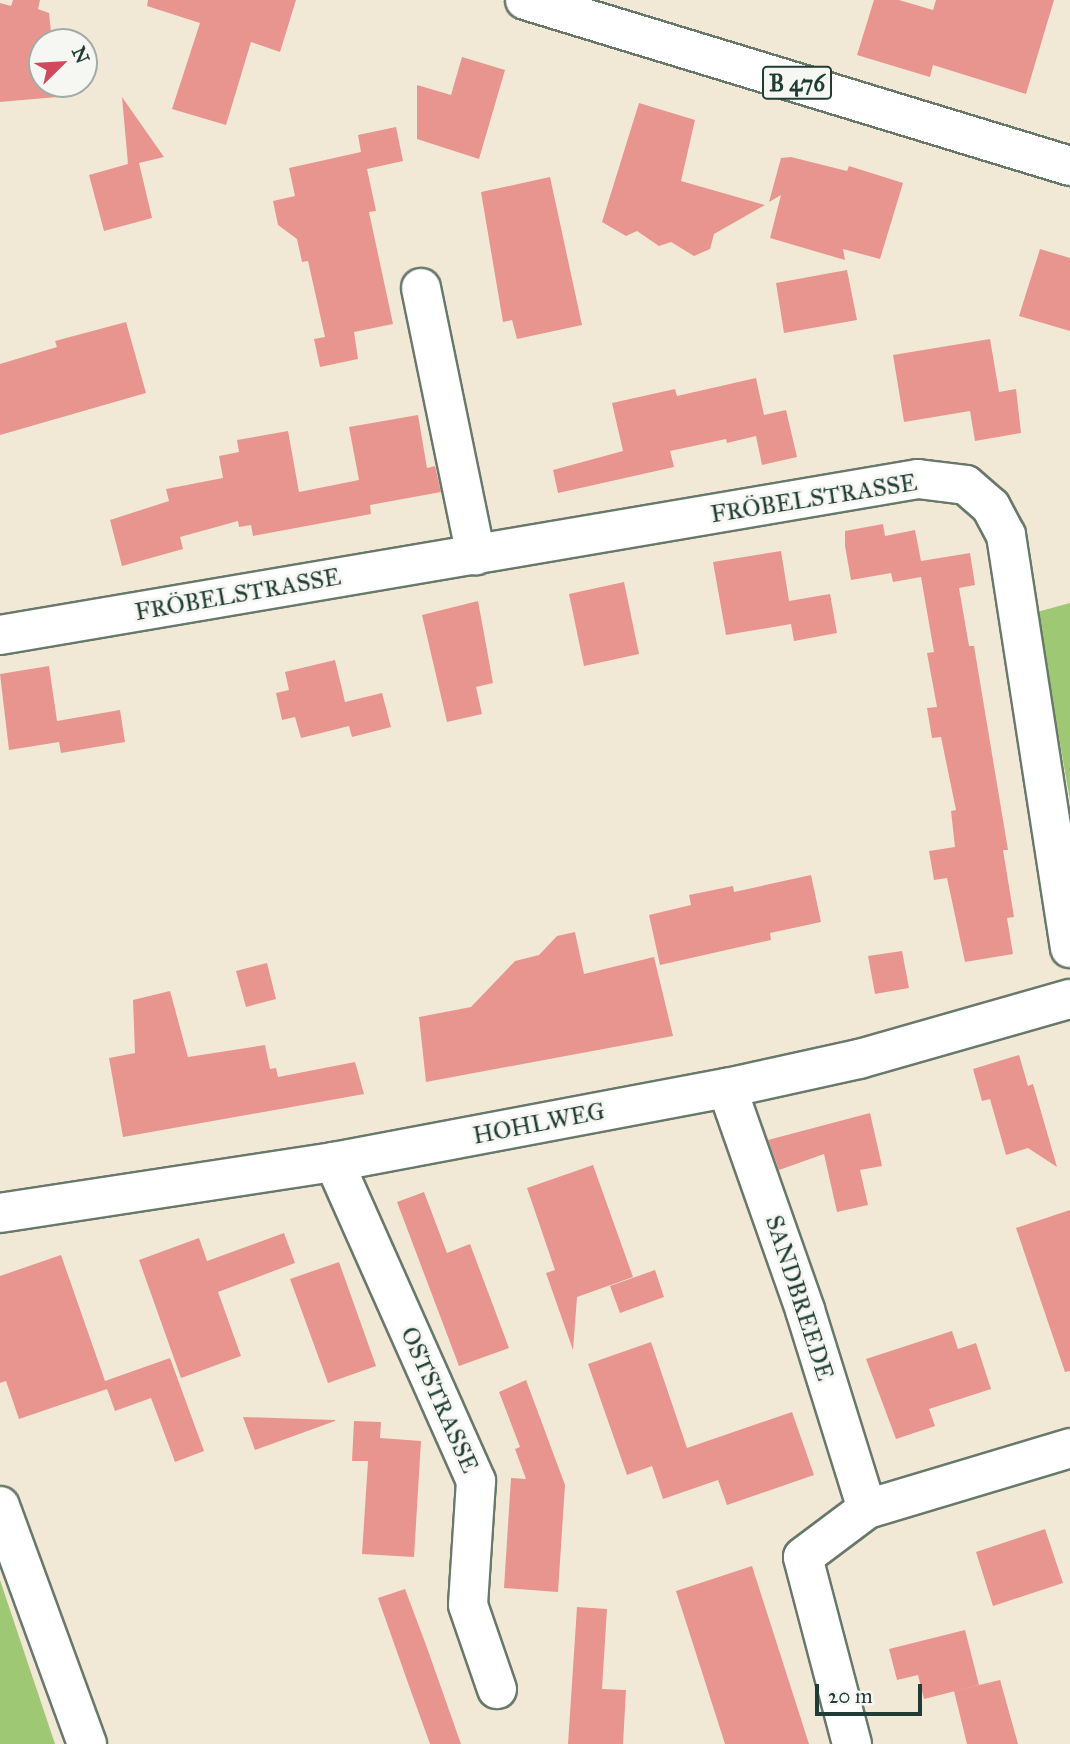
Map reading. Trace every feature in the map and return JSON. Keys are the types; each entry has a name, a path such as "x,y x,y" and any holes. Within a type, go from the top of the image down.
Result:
{"street":[{"name":"B 476","path":"525,0 1070,166"},
{"path":"421,288 476,555"},
{"name":"FRÖBELSTRASSE","path":"0,635 873,490 918,478 966,485 990,507 1006,535 1070,947"},
{"name":"HOHLWEG","path":"0,1213 334,1162 727,1088 859,1059 1070,999"},
{"name":"SANDBREEDE","path":"727,1088 805,1310 867,1509"},
{"name":"OSTSTRASSE","path":"334,1162 476,1481 468,1605 497,1689"},
{"path":"852,1744 803,1558 867,1509 1070,1447"},
{"path":"0,1506 87,1744"}],"green space":[{"path":"1070,603 1070,800 1037,612"},
{"path":"0,1580 55,1744 0,1744"}],"building":[{"path":"13,0 40,0 38,9 49,13 51,28 28,28 28,98 46,98 0,102 0,3 11,6"},
{"path":"148,0 296,0 280,52 251,42 226,125 172,109 200,23 147,6"},
{"path":"874,0 899,0 933,10 936,0 1054,0 1026,94 933,65 930,77 857,55"},
{"path":"462,57 505,70 479,159 417,139 417,85 451,95"},
{"path":"122,97 164,157 139,163 152,218 104,231 89,175 128,164"},
{"path":"639,103 695,120 681,181 765,205 714,234 710,249 694,256 671,242 659,246 637,231 626,236 602,222"},
{"path":"396,127 403,161 367,169 376,211 369,212 393,324 354,332 358,359 320,367 314,339 325,337 308,261 302,262 297,239 278,225 273,201 295,196 289,168 361,152 358,135"},
{"path":"791,157 847,171 849,166 903,183 880,259 843,249 845,260 770,238 781,195 769,202 781,158"},
{"path":"550,177 582,325 517,339 512,320 503,322 481,192"},
{"path":"1040,249 1070,258 1070,331 1019,316"},
{"path":"847,270 857,320 784,333 776,283"},
{"path":"126,322 146,393 0,435 0,364 57,347 55,341"},
{"path":"990,339 999,392 1016,389 1021,433 975,441 970,411 904,422 893,355"},
{"path":"756,378 764,415 786,410 797,457 762,465 756,436 727,443 726,439 670,451 674,467 558,493 553,470 623,451 612,403 675,389 677,396"},
{"path":"418,415 427,468 435,466 441,492 370,505 371,514 253,536 251,525 239,527 238,521 180,537 183,549 122,566 110,520 169,501 166,489 223,478 219,456 239,452 237,440 288,431 299,492 359,480 349,427"},
{"path":"883,524 885,536 915,530 921,561 970,553 975,585 959,588 969,646 974,646 1008,850 1003,850 1014,917 1007,918 1013,954 965,962 947,878 934,880 929,851 955,847 951,811 956,810 941,737 932,738 927,708 937,707 927,653 934,652 921,577 893,582 891,573 851,580 845,546 845,531"},
{"path":"781,551 789,601 830,594 837,633 794,641 791,624 726,635 713,562"},
{"path":"624,582 639,654 584,666 569,594"},
{"path":"478,601 493,683 476,687 482,714 447,722 422,615"},
{"path":"335,660 345,702 382,693 391,727 352,737 349,726 301,738 295,717 282,720 276,693 289,690 285,672"},
{"path":"49,666 57,721 120,710 125,742 61,753 59,742 9,750 0,674"},
{"path":"811,875 821,922 770,933 771,940 660,965 649,915 691,905 689,895 733,886 734,892"},
{"path":"575,932 584,974 654,957 673,1036 426,1082 419,1017 471,1007 515,961 539,955 557,936"},
{"path":"902,951 909,988 875,994 868,956"},
{"path":"267,963 276,999 246,1007 236,971"},
{"path":"170,991 188,1057 265,1045 270,1069 276,1068 278,1077 355,1062 364,1094 123,1137 109,1058 135,1053 133,1000"},
{"path":"1019,1055 1028,1086 1033,1084 1057,1167 1028,1148 1006,1155 990,1099 982,1101 973,1069"},
{"path":"870,1113 882,1166 860,1170 868,1205 837,1212 824,1154 779,1170 768,1140"},
{"path":"593,1165 633,1277 577,1297 573,1350 546,1273 555,1270 527,1188"},
{"path":"424,1192 447,1253 470,1244 509,1348 459,1366 397,1202"},
{"path":"1070,1210 1070,1371 1065,1372 1016,1228"},
{"path":"284,1233 295,1263 218,1292 241,1356 181,1378 139,1260 199,1238 207,1261"},
{"path":"61,1255 105,1381 170,1358 204,1451 175,1462 151,1398 115,1411 107,1389 19,1419 6,1381 0,1383 0,1276"},
{"path":"339,1262 376,1366 328,1383 290,1279"},
{"path":"655,1270 664,1297 620,1313 610,1286"},
{"path":"952,1331 958,1349 976,1343 991,1389 929,1409 935,1426 896,1439 866,1359"},
{"path":"651,1342 687,1448 792,1412 814,1475 727,1505 718,1480 663,1499 652,1466 627,1475 588,1364"},
{"path":"526,1380 565,1485 558,1592 504,1588 511,1478 526,1479 515,1449 520,1447 499,1392"},
{"path":"243,1417 335,1420 335,1421 255,1450"},
{"path":"354,1421 381,1422 380,1438 421,1441 414,1557 362,1554 368,1461 352,1461"},
{"path":"1045,1529 1063,1583 993,1606 976,1552"},
{"path":"752,1566 809,1744 725,1744 676,1591"},
{"path":"405,1589 461,1744 430,1744 378,1598"},
{"path":"577,1607 607,1609 602,1689 626,1690 623,1744 568,1744"},
{"path":"965,1630 979,1685 924,1699 918,1675 897,1680 889,1649"},
{"path":"1000,1680 1018,1744 967,1744 954,1691"}]}
